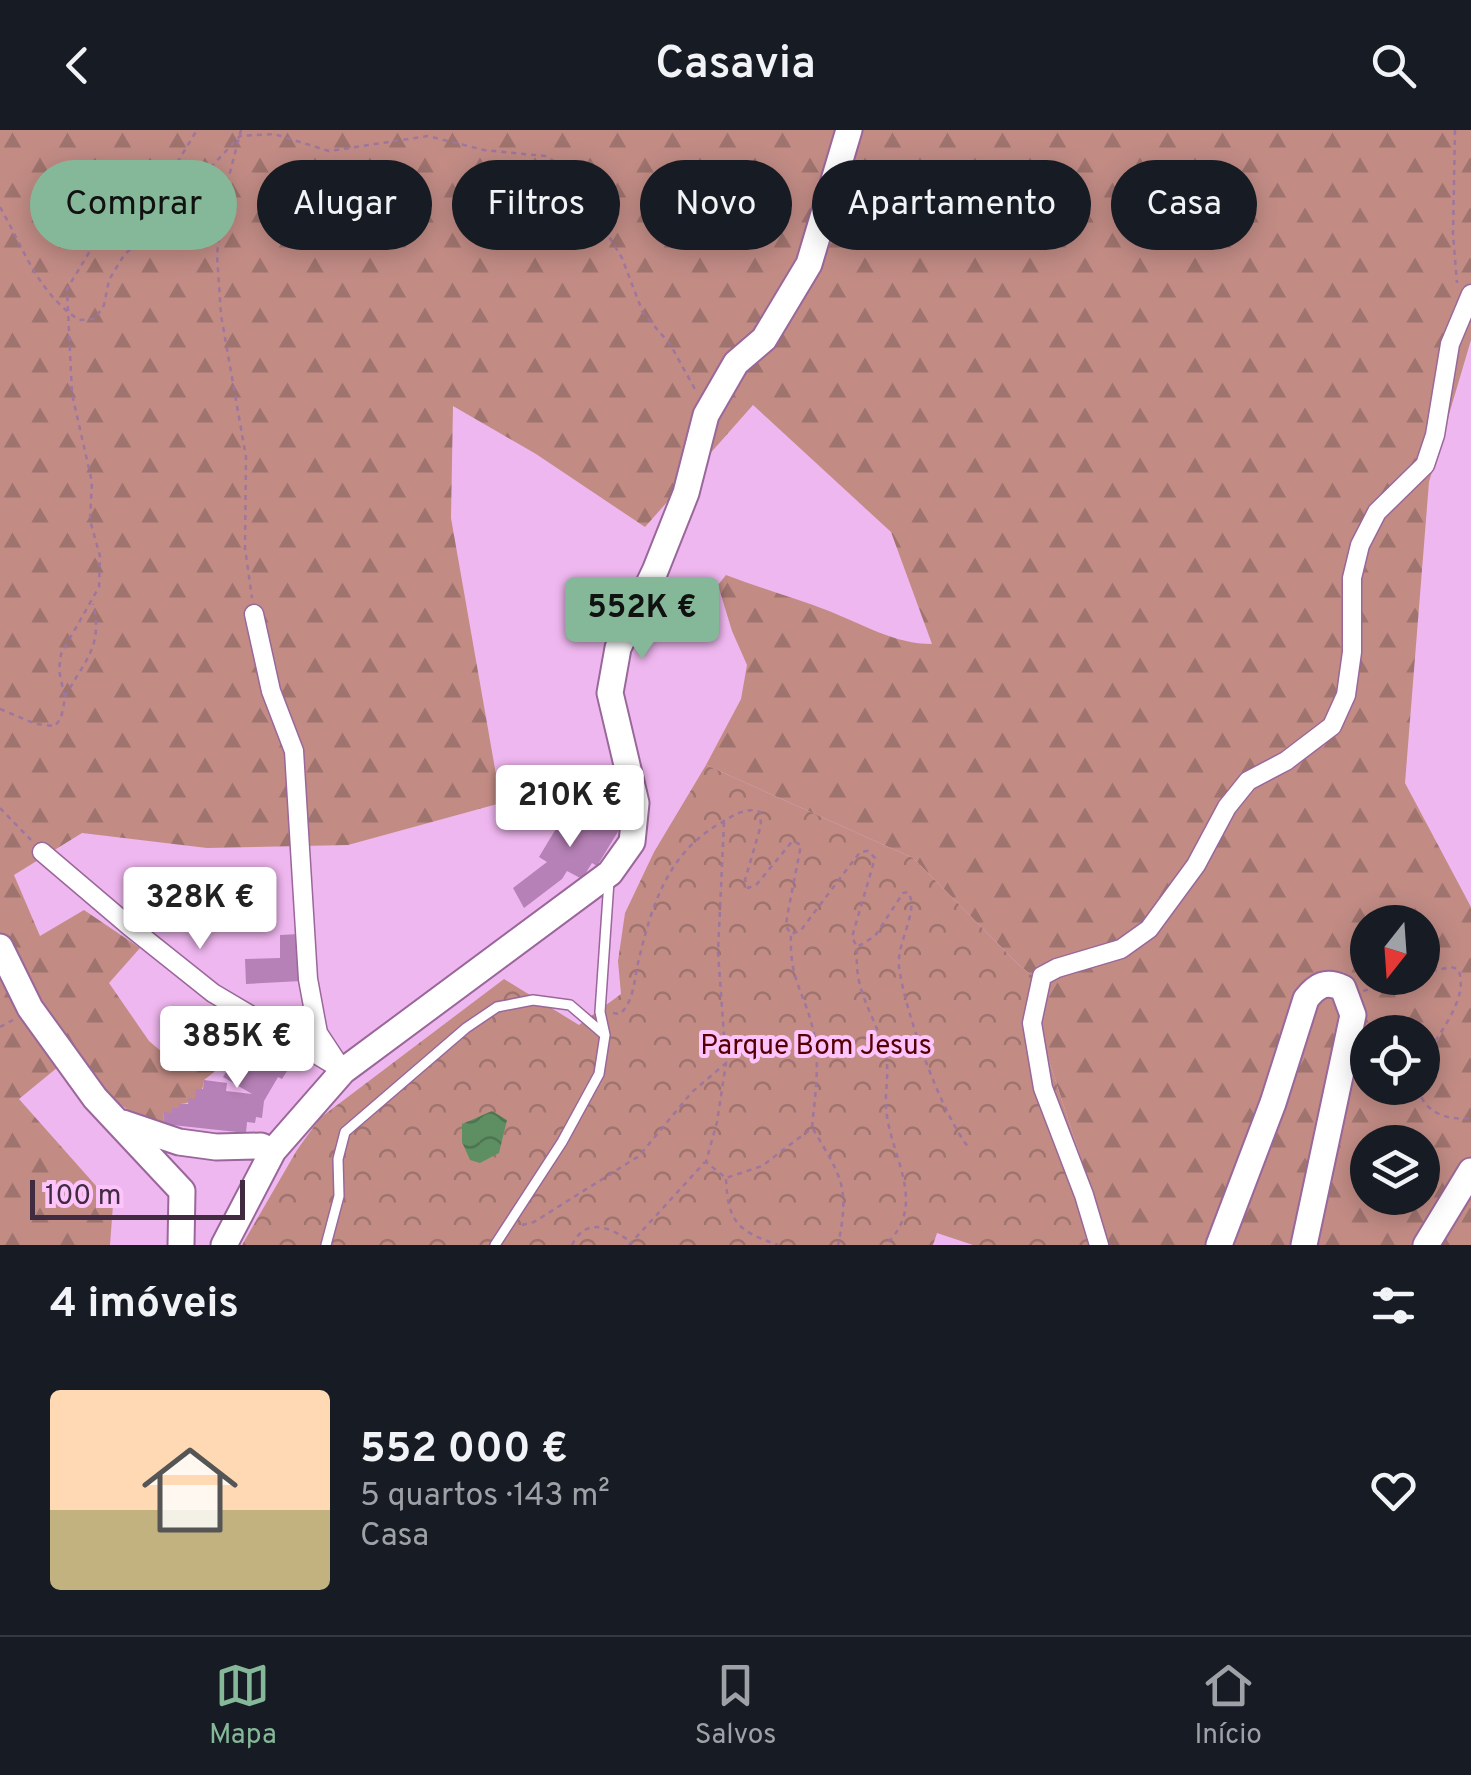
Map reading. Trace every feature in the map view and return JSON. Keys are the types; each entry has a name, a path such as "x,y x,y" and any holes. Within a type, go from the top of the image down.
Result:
{"main road":[{"path":"224,1245 273,1151 343,1071 610,873 628,851 635,828 636,803 610,692 618,648 655,572 686,494 706,415 736,363 764,339 809,264 849,130"},
{"path":"0,948 30,1008 116,1122 182,1190 181,1245"},
{"path":"1219,1245 1273,1103 1306,998 1325,983 1343,988 1353,1015 1304,1245"},
{"path":"116,1122 179,1142 216,1147 261,1146 273,1151"},
{"path":"1426,1245 1471,1171"}],"street":[{"path":"1098,1245 1044,1088 1032,1023 1042,976 1121,949 1150,929 1196,865 1227,807 1248,781 1286,761 1332,726 1346,695 1352,652 1352,578 1360,546 1376,512 1425,465 1435,434 1450,344 1468,299"},
{"path":"254,614 271,691 294,751 308,979 318,1034 343,1071"},
{"path":"42,852 213,992 343,1071"}],"lane":[{"path":"494,1245 584,1107 599,1074 605,1035 600,1012 610,873"},
{"path":"326,1245 339,1196 338,1159 345,1132 466,1028 497,1007 533,1000 570,1004 605,1035"}],"path":[{"path":"65,699 59,670 62,654 98,587 100,556 90,520 92,482 72,394 68,289 96,241 113,198 157,182 172,171 198,130"},
{"path":"241,130 222,203 217,255 221,315 246,457 244,548 254,614"},
{"path":"1455,130 1453,234 1458,286 1468,299"},
{"path":"0,207 35,276 67,312 79,320 96,319 104,305 109,280 124,255 240,136 274,134 329,152 428,136 484,150 545,156 562,165 577,183 622,258 642,313 670,344 706,415"},
{"path":"0,709 36,724 55,726 65,699 94,650 98,624 92,601"},
{"path":"0,808 42,852"},
{"path":"601,996 602,1008 607,1012 620,1014 627,1007 650,915 666,875 700,835 746,810 760,812 761,826 745,880 748,888 757,884 790,844 801,845 786,926 791,934 790,964 813,1029 817,1061 812,1128 837,1167 844,1190 845,1214 838,1245"},
{"path":"572,1245 590,1226 609,1226 629,1243 706,1162 726,1063 718,952 724,821"},
{"path":"791,934 801,930 860,852 875,858 852,937 857,948 858,988 886,1055 886,1106 907,1198 900,1232 886,1245"},
{"path":"857,948 875,936 899,898 908,892 913,907 901,937 898,962 904,990 942,1102 969,1148"},
{"path":"1440,970 1458,969 1463,976 1452,1020 1440,1034"},
{"path":"507,1228 534,1222 639,1156 692,1092 726,1063"},
{"path":"1429,1105 1452,1120 1471,1118"},
{"path":"726,1178 762,1166 812,1128"},
{"path":"706,1162 726,1178 731,1214 740,1228 755,1238 778,1245"}],"green space":[{"path":"0,130 1471,130 1471,340 1429,482 1405,783 1471,907 1471,1245 1109,1245 1039,1030 1042,984 913,858 706,765 741,699 747,665 718,585 726,575 892,637 932,644 891,532 753,405 645,527 536,454 453,406 451,518 501,803 348,845 207,848 82,833 14,875 40,936 84,910 140,948 109,983 149,1041 174,1062 204,1049 223,1065 204,1080 200,1094 193,1100 180,1103 179,1108 172,1108 172,1113 164,1113 163,1124 133,1113 58,1067 19,1099 113,1205 110,1245 0,1245"},
{"name":"Parque Bom Jesus","path":"706,765 913,858 1042,984 1039,1030 1109,1245 973,1245 937,1233 933,1245 242,1245 320,1118 504,979 579,1025 621,994 618,961 625,913 654,852"}],"water":[{"path":"492,1111 507,1120 499,1153 480,1163 470,1160 462,1142 462,1124"}],"building":[{"path":"575,797 622,825 597,866 592,863 582,879 567,871 524,908 513,888 547,862 539,857"},
{"path":"299,934 301,981 246,984 245,959 280,958 280,935"},
{"path":"268,1034 299,1052 264,1101 262,1118 256,1117 255,1123 247,1122 246,1133 163,1124 164,1112 172,1113 179,1103 188,1104 189,1098 195,1099 196,1089 203,1089 204,1080 227,1083 226,1091 252,1094 223,1077 238,1052 249,1058"}]}
